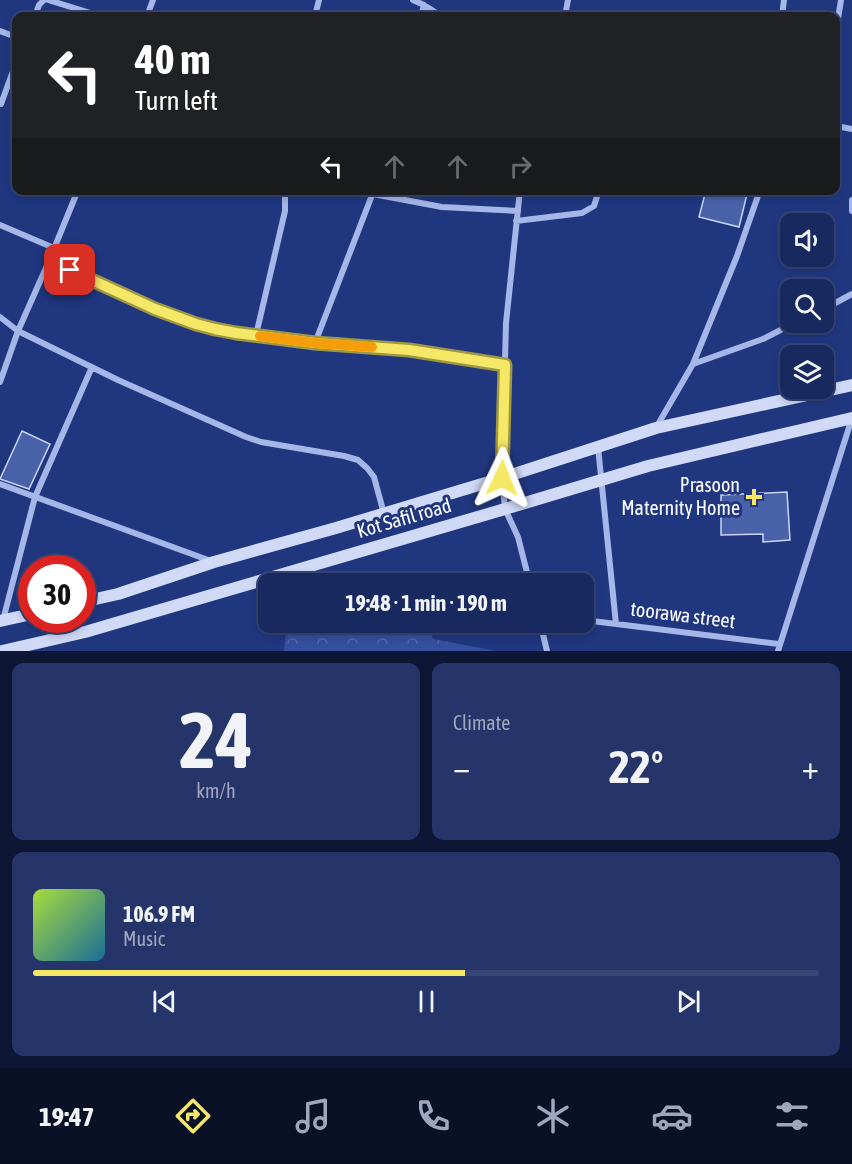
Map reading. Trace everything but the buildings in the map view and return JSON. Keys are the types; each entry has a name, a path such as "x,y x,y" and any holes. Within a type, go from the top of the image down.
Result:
{"main road":[{"name":"Kot Safil road","path":"96,599 502,478 656,428 852,385"},
{"name":"Kot Safil road","path":"2,651 85,632 648,466 852,418"},
{"path":"2,621 18,617"}],"street":[{"path":"36,12 39,5 46,0 86,12"},
{"path":"413,0 435,12"},
{"path":"422,12 424,5"},
{"path":"1,104 12,74"},
{"path":"0,382 18,331 50,261 76,195"},
{"path":"255,335 285,211 285,195"},
{"path":"315,343 372,195"},
{"path":"387,195 441,207 518,211"},
{"path":"520,195 506,323 502,478 505,509 518,537 527,573"},
{"path":"516,221 582,213 594,206 597,195"},
{"path":"656,428 693,364 737,256 758,195"},
{"path":"852,200 852,212"},
{"path":"0,225 54,248"},
{"path":"50,261 155,309 196,324 236,333 315,343 409,350 505,365"},
{"path":"834,304 852,294"},
{"path":"0,317 18,331 246,437 261,442 358,460 374,477 384,513"},
{"path":"693,364 763,339 780,330"},
{"path":"2,621 35,497 92,367"},
{"path":"778,647 852,418"},
{"path":"598,447 616,624"},
{"path":"0,484 214,562"},
{"name":"toorawa street","path":"594,621 778,647"},
{"path":"543,633 547,651"}],"green space":[{"path":"286,633 431,633 433,639 496,651 284,651"}],"slow traffic":[{"path":"260,336 372,347"}],"place":[{"name":"Prasoon Maternity Home","path":"754,497"}],"route":[{"path":"70,270 155,309 215,329 315,343 409,350 505,365 502,478"}]}
